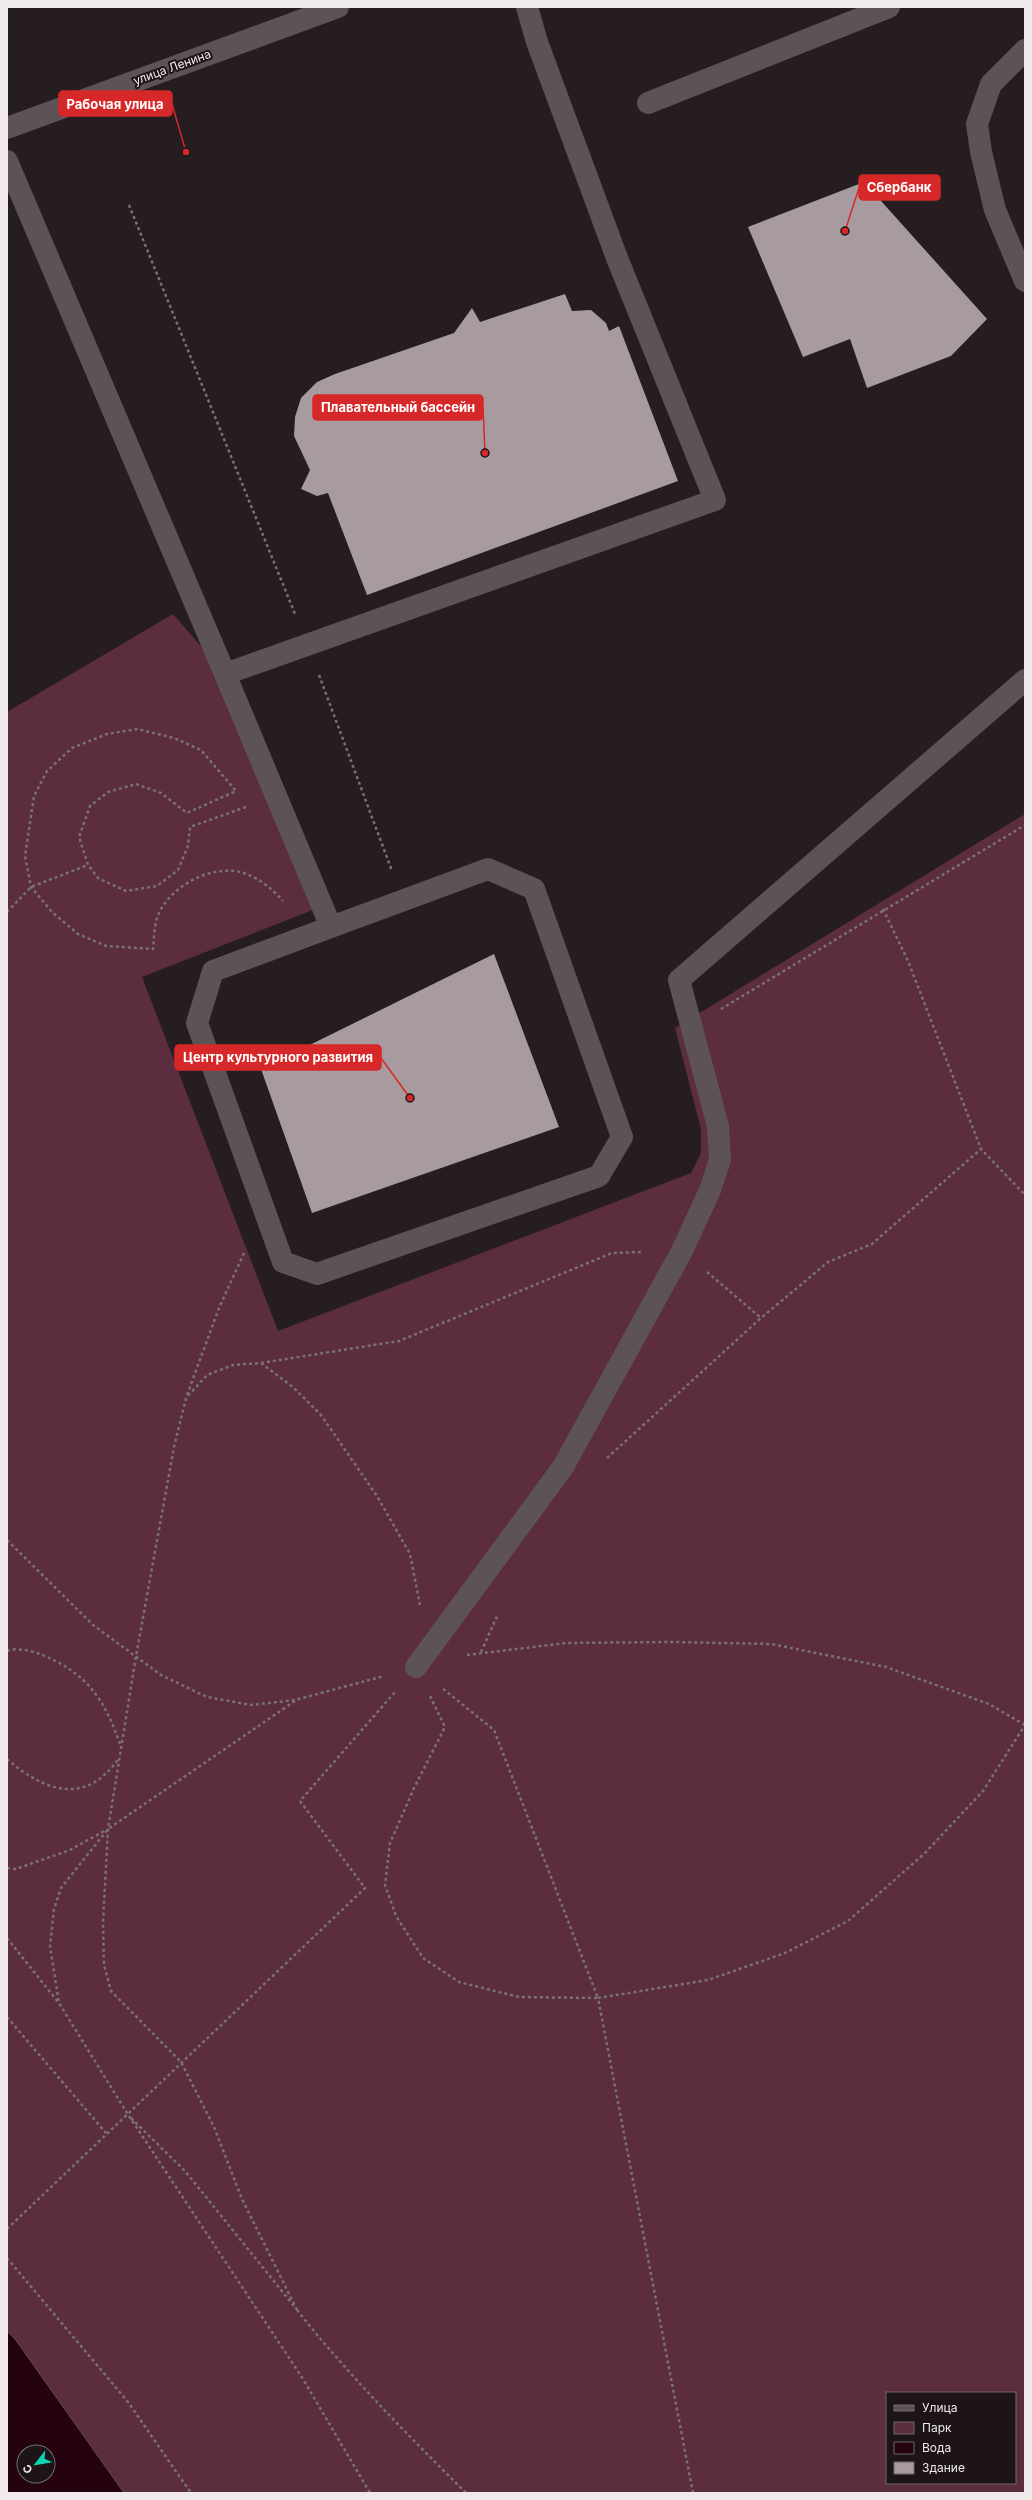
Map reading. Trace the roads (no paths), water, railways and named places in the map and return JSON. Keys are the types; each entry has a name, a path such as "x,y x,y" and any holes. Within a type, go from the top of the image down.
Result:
{"street":[{"name":"улица Ленина","path":"7,128 338,7"},
{"path":"225,674 714,500 617,258 537,42 527,7"},
{"path":"648,102 889,7"},
{"path":"1025,50 991,84 977,124 981,152 995,210 1025,281"},
{"path":"7,161 331,927"},
{"path":"416,1667 563,1467 682,1251 710,1190 720,1160 718,1126 679,980 1025,680"},
{"path":"488,869 534,889 622,1137 599,1176 317,1274 283,1262 197,1023 213,971 331,927 488,869"}],"water":[{"path":"7,2331 15,2339 124,2493 7,2493"}],"place":[{"name":"Рабочая улица","path":"186,152"},
{"name":"Сбербанк","path":"845,231"},
{"name":"Плавательный бассейн","path":"485,453"},
{"name":"Центр культурного развития","path":"410,1098"}]}
